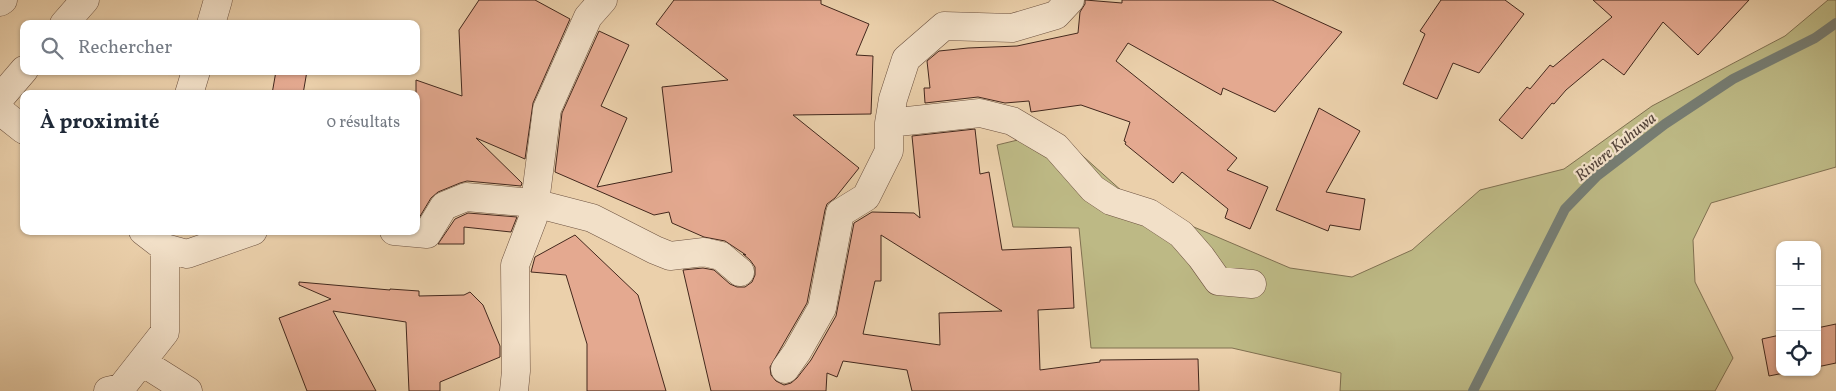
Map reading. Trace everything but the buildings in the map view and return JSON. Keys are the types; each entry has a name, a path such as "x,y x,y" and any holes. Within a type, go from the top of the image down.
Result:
{"street":[{"path":"68,20 85,0"},
{"path":"212,20 218,0"},
{"path":"514,391 516,371 515,265 532,218 547,110 588,17 603,0"},
{"path":"784,369 797,352 822,308 840,213 866,196 888,151 888,123 893,99 906,60 944,26 1012,28 1056,14 1070,0"},
{"path":"0,98 20,75"},
{"path":"191,90 195,75"},
{"path":"0,112 20,127"},
{"path":"888,123 980,113 1012,121 1056,146 1093,189 1111,201 1149,213 1181,234 1218,281 1252,284"},
{"path":"420,233 427,234 444,206 466,196 534,203 592,218 670,256 704,252 721,256 740,272"},
{"path":"150,236 187,254 242,235"},
{"path":"108,391 121,388 165,332 150,236"},
{"path":"142,362 188,391"}],"shaded area":[{"path":"1828,0 1836,0 1836,167 1711,203 1693,240 1695,282 1733,358 1715,391 1340,391 1341,373 1232,348 1091,348 1079,228 1013,227 997,145 1055,131 1133,201 1290,268 1352,277 1412,250 1480,190 1564,169 1652,106 1785,36"}],"waterway":[{"name":"Riviere Kuhuwa","path":"1473,391 1565,209 1597,176 1665,124 1733,79 1815,38 1836,23"}]}
